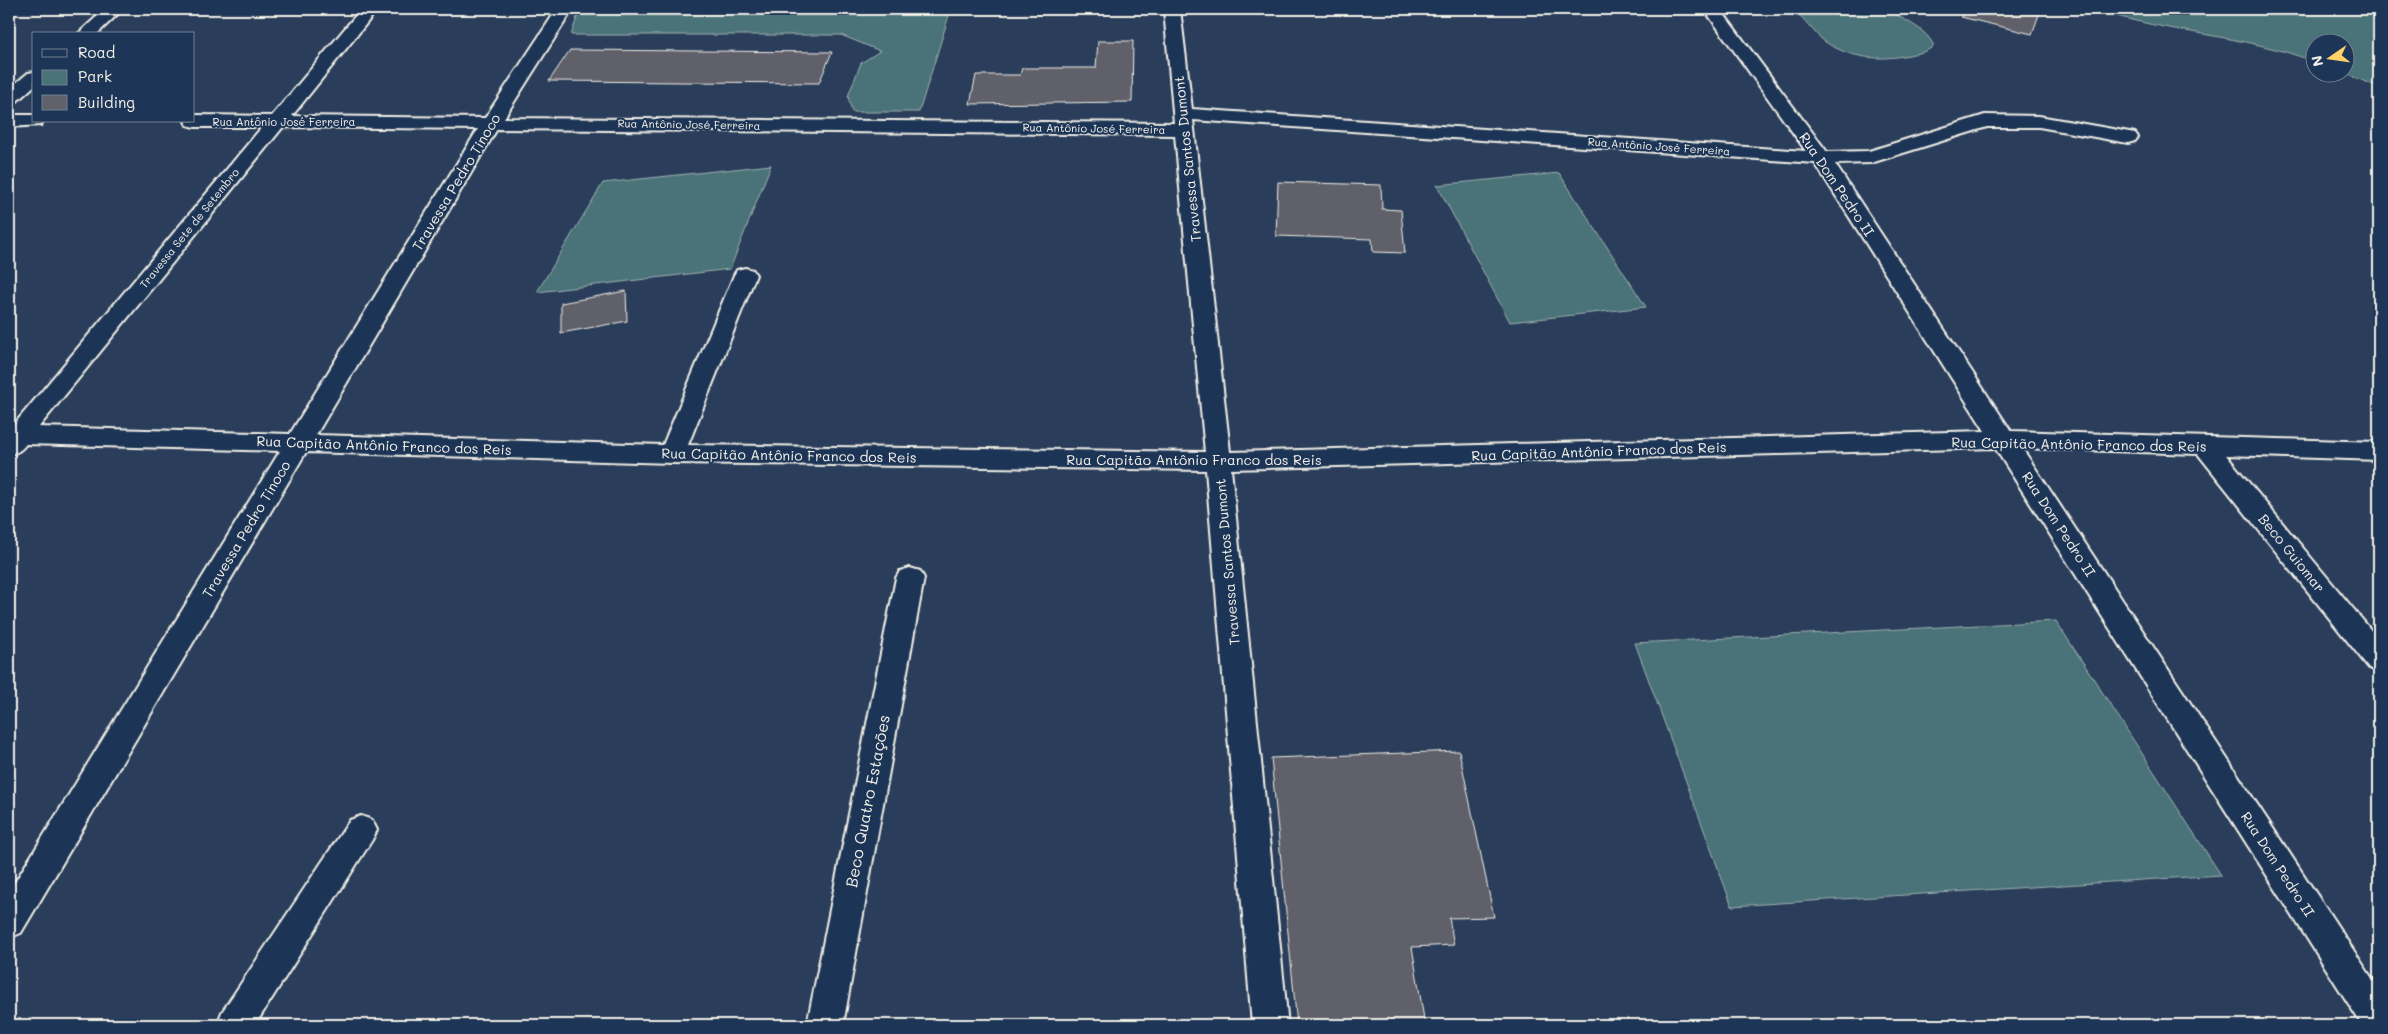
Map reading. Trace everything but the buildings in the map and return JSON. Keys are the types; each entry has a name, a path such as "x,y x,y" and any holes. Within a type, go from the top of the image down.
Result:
{"street":[{"path":"88,32 116,9"},
{"name":"Travessa Sete de Setembro","path":"12,440 370,9"},
{"name":"Travessa Pedro Tinoco","path":"9,922 492,122 565,9"},
{"name":"Travessa Santos Dumont","path":"1172,9 1218,461 1270,1025"},
{"name":"Rua Dom Pedro II","path":"1712,9 1821,158 2379,1020"},
{"path":"9,98 32,79"},
{"name":"Rua Antônio José Ferreira","path":"195,121 1184,122 1821,158 1871,157 1976,124 2005,119 2046,121 2128,137"},
{"path":"9,121 32,121"},
{"path":"672,454 745,275"},
{"name":"Rua Capitão Antônio Franco dos Reis","path":"12,440 299,442 672,454 1218,461 2004,439 2379,451"},
{"name":"Beco Guiomar","path":"2205,446 2379,660"},
{"name":"Beco Quatro Estações","path":"825,1025 910,578"},
{"path":"235,1025 360,830"}],"green space":[{"path":"580,9 951,9 919,112 852,112 848,96 861,63 880,51 841,35 571,35"},
{"path":"1791,9 1891,9 1891,11 1926,34 1934,46 1922,52 1898,57 1876,58 1855,55 1844,52 1824,41"},
{"path":"2094,9 2379,9 2379,87 2356,78 2356,32 2306,32 2306,59 2261,45 2121,17"},
{"path":"771,165 730,269 537,292 603,183"},
{"path":"1559,173 1646,307 1510,322 1437,185"},
{"path":"2056,621 2221,875 1732,906 1635,643"}]}
